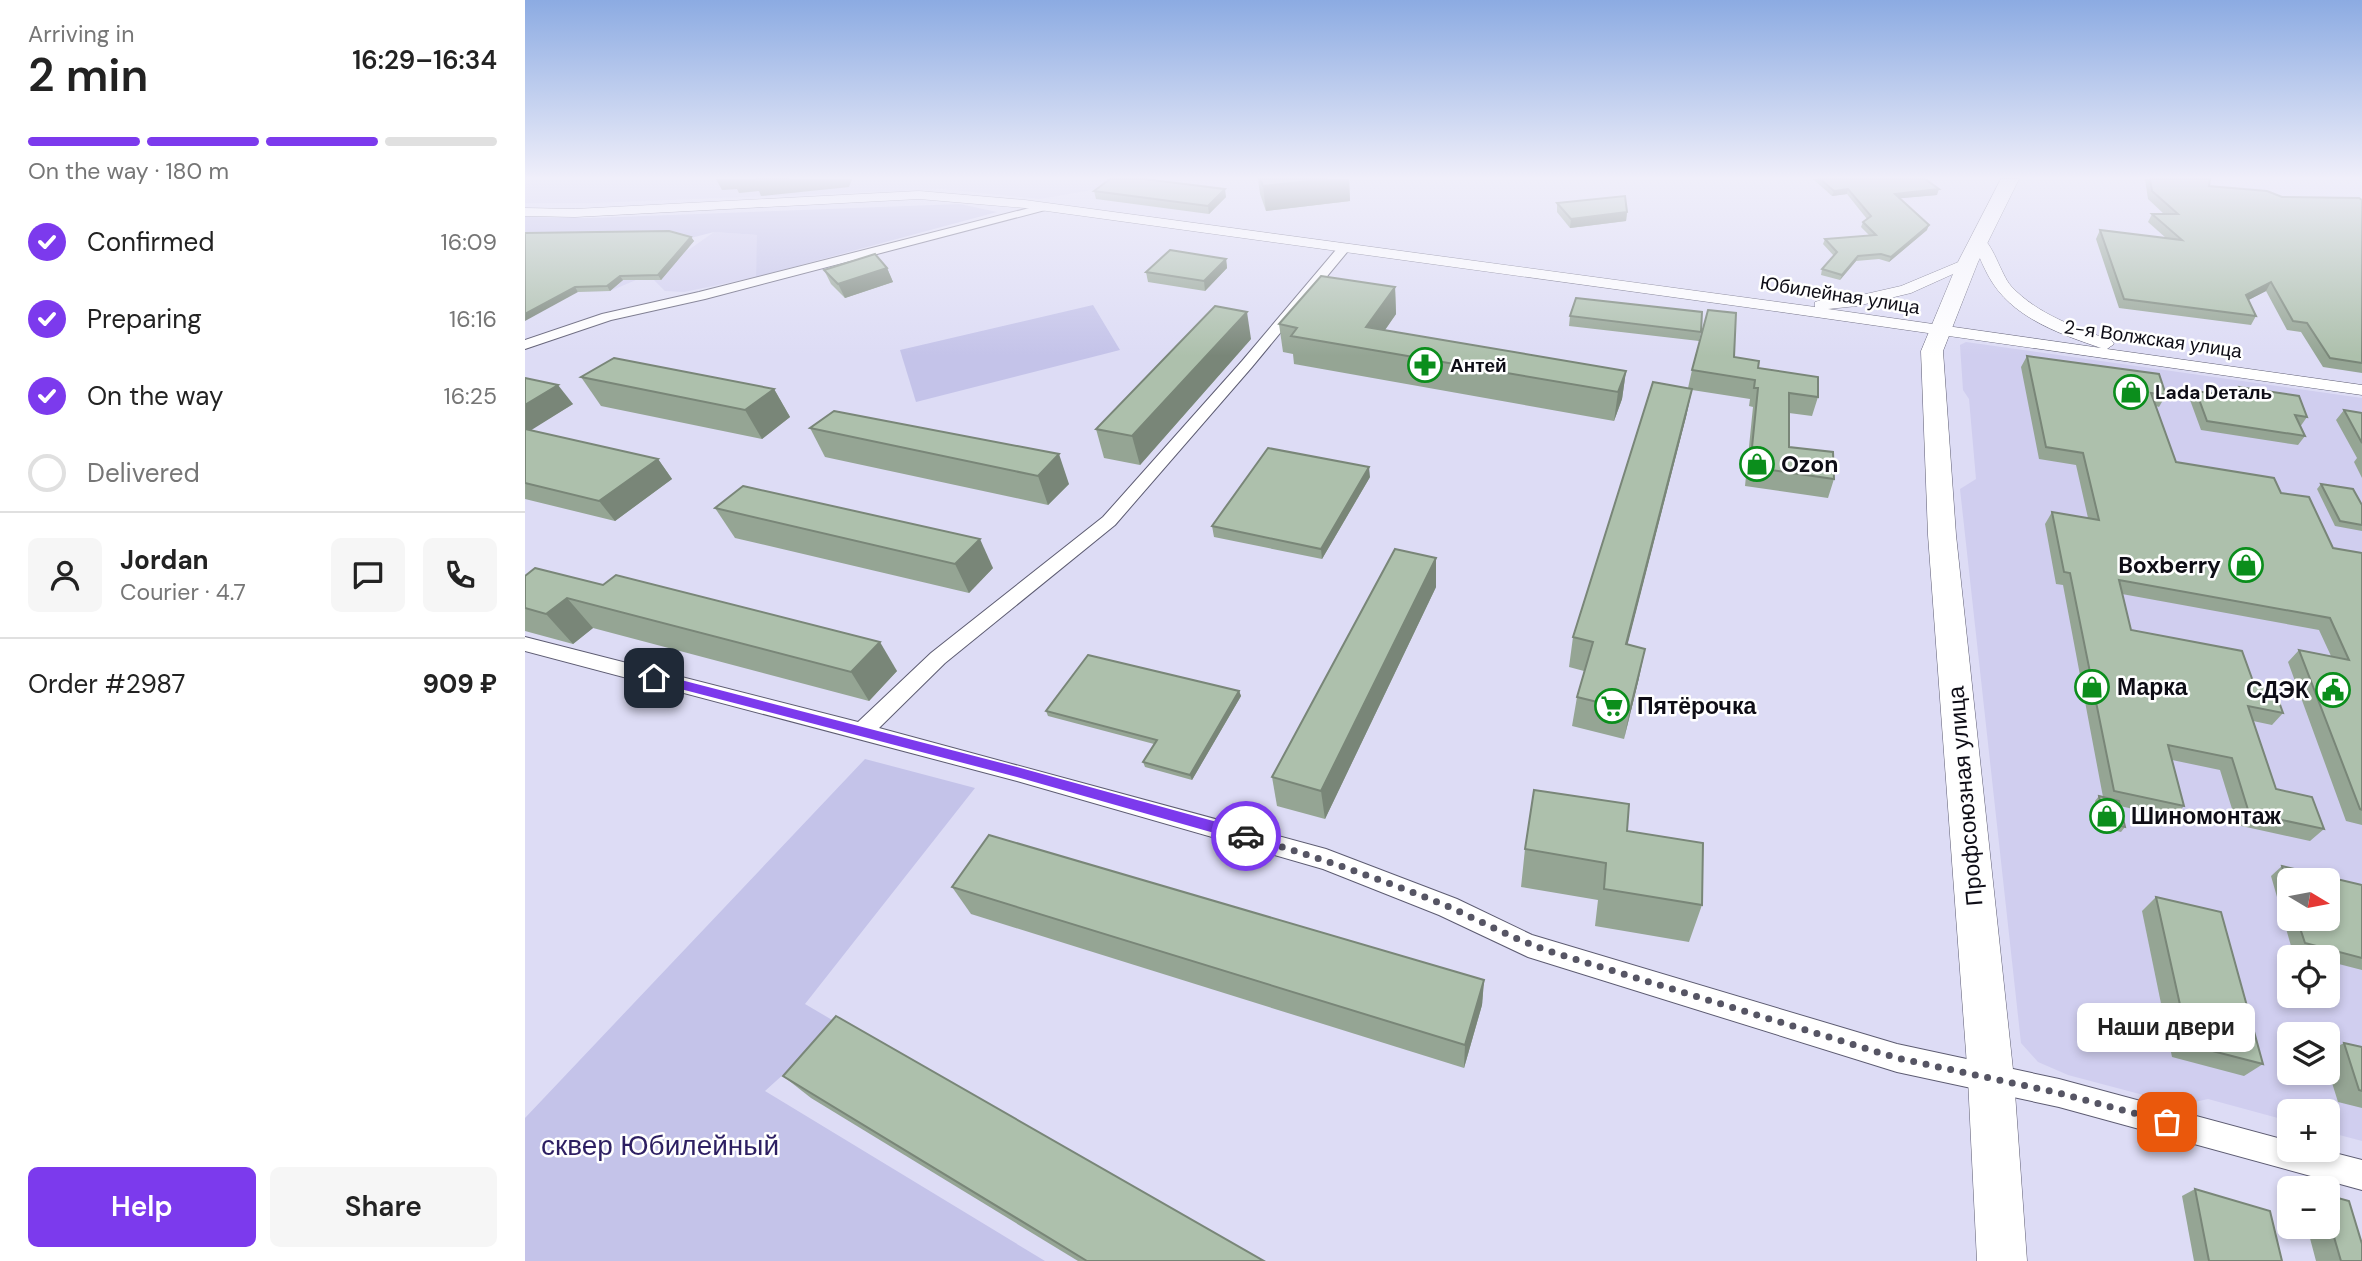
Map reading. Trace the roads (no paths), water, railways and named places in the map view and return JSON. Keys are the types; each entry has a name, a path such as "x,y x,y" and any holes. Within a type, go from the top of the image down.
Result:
{"highway":[{"name":"Профсоюзная улица","path":"1982,238 1968,262 1932,351 1940,514 1991,1079 2002,1261"}],"street":[{"path":"525,345 607,317 925,238"},
{"name":"Юбилейная улица","path":"1270,238 1939,331"},
{"path":"1980,241 2003,288 2028,308 2062,328 2152,360"},
{"path":"861,732 937,658 1109,521 1247,364 1344,248"},
{"path":"1774,306 1820,305 1890,294 1906,290 1968,262"},
{"name":"2-я Волжская улица","path":"1939,331 2362,390"},
{"path":"525,644 1017,772 1325,859 1448,907 1528,945 1897,1058 2059,1093 2362,1175"}],"place":[{"name":"Антей","path":"1425,365"},
{"name":"Lada Dеталь","path":"2131,392"},
{"name":"Ozon","path":"1757,464"},
{"name":"Boxberry","path":"2246,565"},
{"name":"Марка","path":"2092,687"},
{"name":"СДЭК","path":"2333,690"},
{"name":"Пятёрочка","path":"1612,706"},
{"name":"Шиномонтаж","path":"2107,816"},
{"name":"Наши двери","path":"2167,1122"}],"park label":[{"name":"сквер Юбилейный","path":"660,1145"}]}
